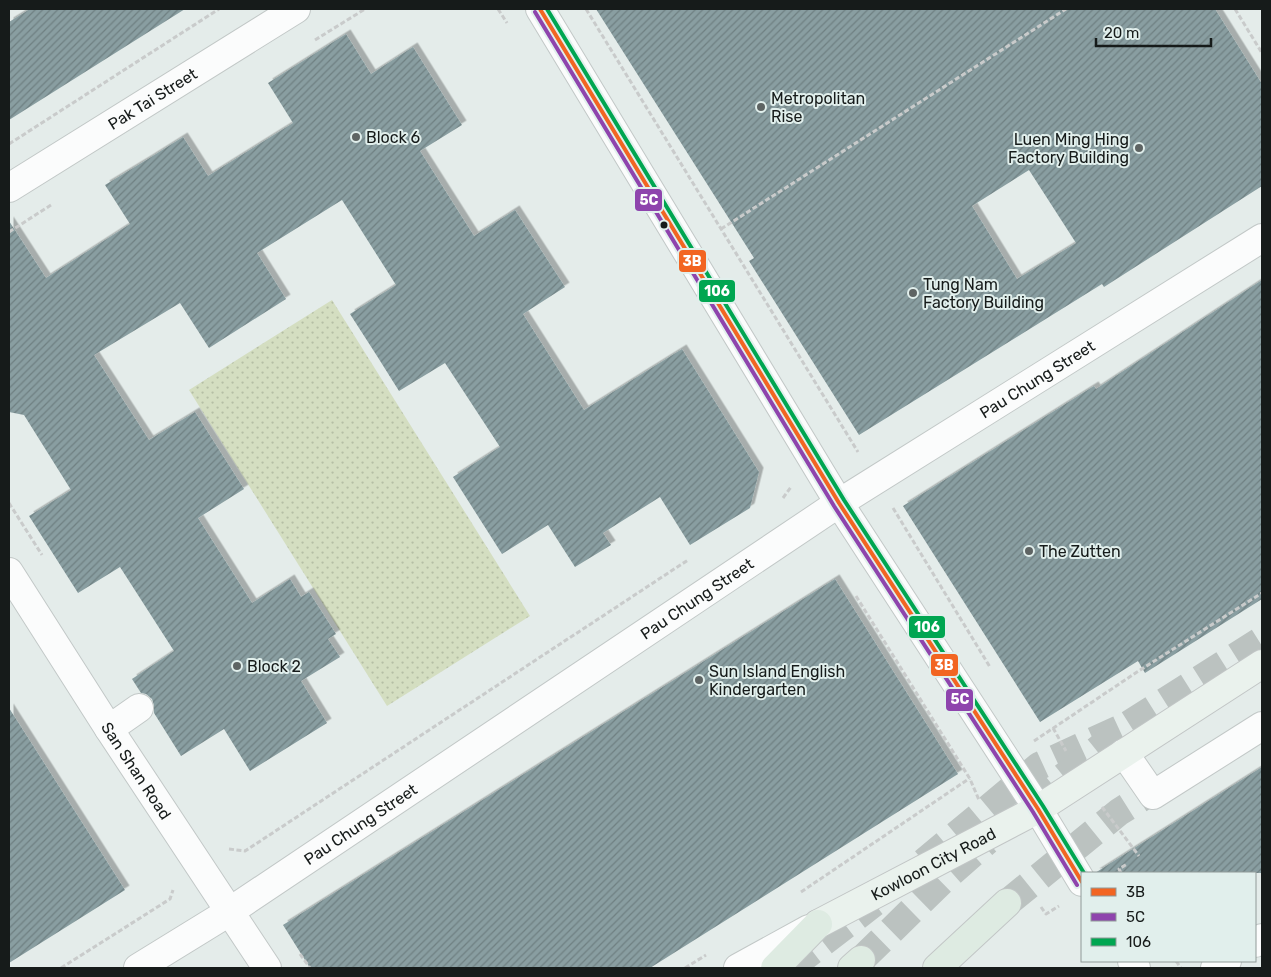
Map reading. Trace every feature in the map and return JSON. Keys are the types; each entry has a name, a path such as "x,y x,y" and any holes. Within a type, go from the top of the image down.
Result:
{"highway":[{"path":"937,968 1007,902"},
{"path":"775,968 818,924"}],"main road":[{"name":"Kowloon City Road","path":"818,924 1038,809 1262,664"}],"street":[{"name":"Pak Tai Street","path":"9,188 296,9"},
{"path":"540,9 839,504 1038,809 1081,880"},
{"name":"Pau Chung Street","path":"138,968 229,912 839,504 1262,238"},
{"name":"San Shan Road","path":"9,572 109,730 267,968"},
{"path":"109,730 139,708"},
{"path":"1124,753 1153,795 1262,726"},
{"name":"Kowloon City Road","path":"738,968 818,924"}],"path":[{"path":"9,144 219,9"},
{"path":"586,9 994,674"},
{"path":"721,228 1066,9"},
{"path":"1235,9 1262,53"},
{"path":"776,502 784,497 788,489"},
{"path":"228,849 245,851 693,557"},
{"path":"1034,740 1262,593"},
{"path":"797,894 970,779"},
{"path":"1121,872 1119,870 1127,864"},
{"path":"61,968 170,899"},
{"path":"685,968 708,954"}],"green space":[{"path":"332,300 530,616 387,706 189,390"}],"building":[{"path":"30,9 185,9 9,120 9,22"},
{"path":"596,9 1215,9 1262,84 1262,186 1104,287 1102,284 859,435 749,261 754,258","holes":["1029,170 1076,243 1017,279 972,206"]},
{"path":"346,34 371,74 413,47 462,125 420,151 474,236 515,210 565,287 523,314 584,410 682,349 759,472 750,508 690,545 660,497 603,533 611,545 575,567 548,525 502,554 453,477 500,447 445,363 399,391 350,314 396,285 342,200 257,253 286,299 209,348 180,303 94,355 149,440 195,412 244,489 198,518 252,603 290,579 301,597 309,592 336,634 328,639 340,657 301,681 327,723 250,771 224,729 181,756 154,713 152,699 146,694 141,693 132,679 174,651 120,567 78,593 29,516 71,490 24,415 9,412 9,221 46,278 130,224 105,185 183,137 208,176 293,123 268,83"},
{"path":"1262,280 1262,599 1145,673 1138,661 1040,722 903,506 1094,386 1096,389"},
{"path":"835,579 958,774 650,968 310,968 283,925"},
{"path":"9,708 125,890 9,963"},
{"path":"1262,767 1262,873 1097,872"}],"tunnel":[{"path":"1031,803 1128,725 1262,640"},
{"path":"924,862 1039,766 1128,725"},
{"path":"1007,903 1119,812 1171,779"},
{"path":"861,960 945,878 987,841"},
{"path":"790,968 874,903"}],"transit line":[{"name":"3B","path":"540,9 839,503 1038,809 1081,880"},
{"name":"106","path":"547,9 844,500 1043,806 1083,872"},
{"name":"5C","path":"535,12 834,506 1033,812 1077,885"}],"place":[{"name":"Metropolitan Rise","path":"761,107"},
{"name":"Block 6","path":"356,137"},
{"name":"Luen Ming Hing Factory Building","path":"1139,148"},
{"name":"Tung Nam Factory Building","path":"913,293"},
{"name":"The Zutten","path":"1029,551"},
{"name":"Block 2","path":"237,666"},
{"name":"Sun Island English Kindergarten","path":"699,680"}]}
